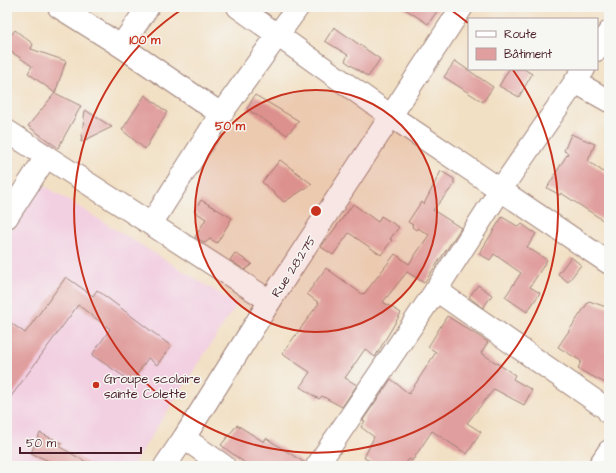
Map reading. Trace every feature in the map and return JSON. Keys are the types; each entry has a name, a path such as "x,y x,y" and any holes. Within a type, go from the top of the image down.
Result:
{"street":[{"path":"59,7 121,46 221,114"},
{"path":"121,46 148,7"},
{"path":"238,7 391,116 609,263"},
{"path":"151,224 221,114 298,7"},
{"name":"Rue 28.275","path":"165,466 270,301 462,7"},
{"path":"598,48 609,32"},
{"path":"317,466 436,290 501,189 580,75 609,100"},
{"path":"7,132 270,301"},
{"path":"7,217 46,157"},
{"path":"436,290 607,409 609,413"},
{"path":"184,438 224,466"},
{"path":"599,466 609,451"}],"shaded area":[{"name":"Groupe scolaire sainte Colette","path":"40,183 237,304 132,466 7,466 7,234"}],"building":[{"path":"402,7 440,7 428,24"},
{"path":"334,27 380,59 368,77 345,61 348,55 325,41"},
{"path":"15,30 33,44 31,49 66,61 55,93 28,73 32,66 7,49 7,40"},
{"path":"455,61 493,87 483,102 444,77"},
{"path":"508,70 526,70 532,74 519,97 499,86"},
{"path":"55,93 81,106 58,148 28,126"},
{"path":"145,95 167,112 145,149 122,130"},
{"path":"255,95 299,121 287,135 247,109"},
{"path":"85,110 112,127 81,142"},
{"path":"571,134 595,144 588,161 609,176 609,224 561,193 560,195 547,188 568,153 564,151"},
{"path":"280,160 312,184 284,202 262,182"},
{"path":"441,171 454,179 454,185 433,210 461,228 424,283 407,272 383,302 401,313 375,357 365,349 345,378 357,385 342,407 322,396 319,399 300,387 310,372 282,354 319,303 307,294 326,268 364,294 395,254 409,264 429,235 418,228 416,230 412,227 413,225 408,222 421,202 424,204"},
{"path":"201,200 232,218 217,243 210,239 205,243 195,237 206,219 194,211"},
{"path":"353,204 378,222 381,216 399,227 381,255 349,233 333,255 321,247"},
{"path":"502,217 519,227 522,224 536,234 527,247 547,260 530,287 540,293 527,312 505,297 521,273 494,254 490,260 479,254"},
{"path":"235,253 252,264 245,270 230,260"},
{"path":"571,257 581,265 568,282 558,274"},
{"path":"66,277 93,296 97,290 171,346 157,365 148,358 132,382 92,355 110,329 78,305 7,402 7,320 25,333"},
{"path":"478,285 492,295 483,308 469,297"},
{"path":"589,301 609,308 609,385 578,369 581,361 558,347"},
{"path":"447,316 488,342 481,353 515,375 513,379 532,390 524,405 494,389 467,423 481,432 467,454 432,431 412,461 409,459 404,466 381,466 364,458 374,437 361,427 365,421 363,420 391,379 409,394 436,352 428,347"},
{"path":"237,425 264,442 266,438 305,463 305,466 249,466 221,445"},
{"path":"40,433 62,443 60,447 93,466 60,466 31,453"}],"place":[{"name":"Groupe scolaire sainte Colette","path":"96,385"}]}
